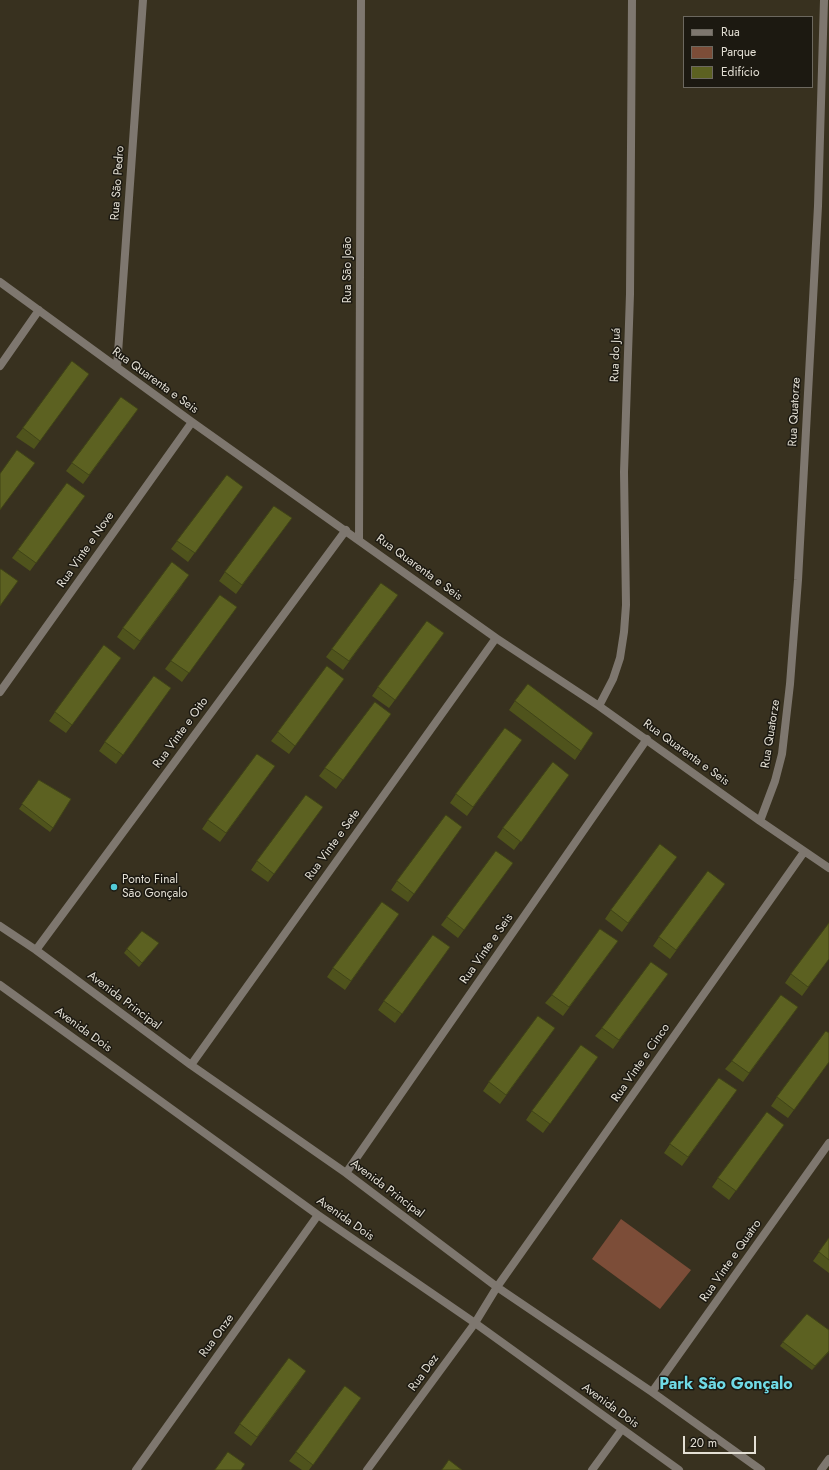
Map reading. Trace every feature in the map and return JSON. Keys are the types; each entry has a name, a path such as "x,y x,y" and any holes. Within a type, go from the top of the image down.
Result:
{"street":[{"name":"Rua São Pedro","path":"117,367 143,0"},
{"name":"Rua São João","path":"359,540 361,0"},
{"name":"Rua do Juá","path":"599,706 613,679 620,658 626,605 624,472 630,294 632,0"},
{"name":"Rua Quatorze","path":"760,821 775,781 782,754 792,660 798,580 818,206 824,0"},
{"name":"Rua Quarenta e Seis","path":"0,282 192,422 496,638 647,739 760,821 829,868"},
{"path":"0,366 39,310"},
{"name":"Rua Vinte e Nove","path":"0,692 192,422"},
{"name":"Rua Vinte e Oito","path":"36,950 346,530"},
{"name":"Rua Vinte e Sete","path":"190,1065 496,638"},
{"name":"Rua Vinte e Seis","path":"346,1173 647,739"},
{"name":"Rua Vinte e Cinco","path":"496,1288 804,852"},
{"name":"Avenida Principal","path":"0,926 36,950 190,1065 346,1173 496,1288 652,1392 761,1470"},
{"name":"Avenida Dois","path":"0,985 318,1215 475,1323 679,1470"},
{"name":"Rua Vinte e Quatro","path":"652,1392 829,1143"},
{"name":"Rua Onze","path":"136,1470 318,1215"},
{"name":"Rua Dez","path":"367,1470 475,1323 496,1288"},
{"path":"592,1470 622,1429"},
{"path":"821,1470 829,1459"}],"green space":[{"path":"621,1219 691,1270 660,1309 592,1259"}],"building":[{"path":"72,361 89,374 40,441 23,428"},
{"path":"121,397 138,409 89,475 72,463"},
{"path":"17,450 35,463 0,510 0,474"},
{"path":"227,475 243,487 195,553 177,541"},
{"path":"67,483 85,496 36,563 18,550"},
{"path":"274,506 292,518 242,585 225,572"},
{"path":"172,562 189,575 140,641 123,628"},
{"path":"1,569 18,581 0,606 0,570"},
{"path":"381,583 398,595 349,661 332,649"},
{"path":"220,595 237,607 189,673 171,661"},
{"path":"427,621 444,633 395,700 378,687"},
{"path":"104,645 121,658 72,725 55,712"},
{"path":"327,666 344,679 295,746 278,732"},
{"path":"154,676 171,688 123,755 105,742"},
{"path":"528,684 593,733 581,751 515,701"},
{"path":"375,702 391,714 343,780 325,768"},
{"path":"505,728 522,740 473,807 456,794"},
{"path":"257,754 275,766 226,833 208,820"},
{"path":"553,762 569,775 521,842 503,828"},
{"path":"39,780 71,799 53,828 22,804"},
{"path":"306,795 323,807 274,874 257,861"},
{"path":"446,815 462,827 414,894 397,881"},
{"path":"660,844 677,857 628,923 611,910"},
{"path":"496,851 513,863 464,930 447,917"},
{"path":"708,871 725,884 676,950 659,937"},
{"path":"382,902 399,914 351,981 333,968"},
{"path":"829,923 829,959 808,987 791,974"},
{"path":"600,929 618,941 569,1007 552,995"},
{"path":"142,931 159,943 142,963 127,949"},
{"path":"433,935 450,947 402,1014 384,1001"},
{"path":"651,962 668,974 619,1040 602,1028"},
{"path":"781,995 798,1007 749,1073 732,1061"},
{"path":"538,1016 555,1028 506,1095 489,1082"},
{"path":"826,1031 829,1033 829,1062 794,1110 777,1097"},
{"path":"581,1045 598,1057 550,1124 532,1111"},
{"path":"719,1078 737,1090 688,1157 670,1144"},
{"path":"767,1112 784,1125 736,1191 718,1178"},
{"path":"829,1238 829,1260 819,1252"},
{"path":"807,1314 829,1330 829,1351 815,1366 783,1342"},
{"path":"289,1358 306,1371 257,1437 240,1424"},
{"path":"345,1386 361,1398 313,1465 296,1452"},
{"path":"228,1452 245,1464 241,1470 215,1470"},
{"path":"449,1460 462,1470 442,1470"}],"place":[{"name":"Ponto Final São Gonçalo","path":"114,887"}],"district":[{"name":"Park São Gonçalo","path":"726,1385"}]}
